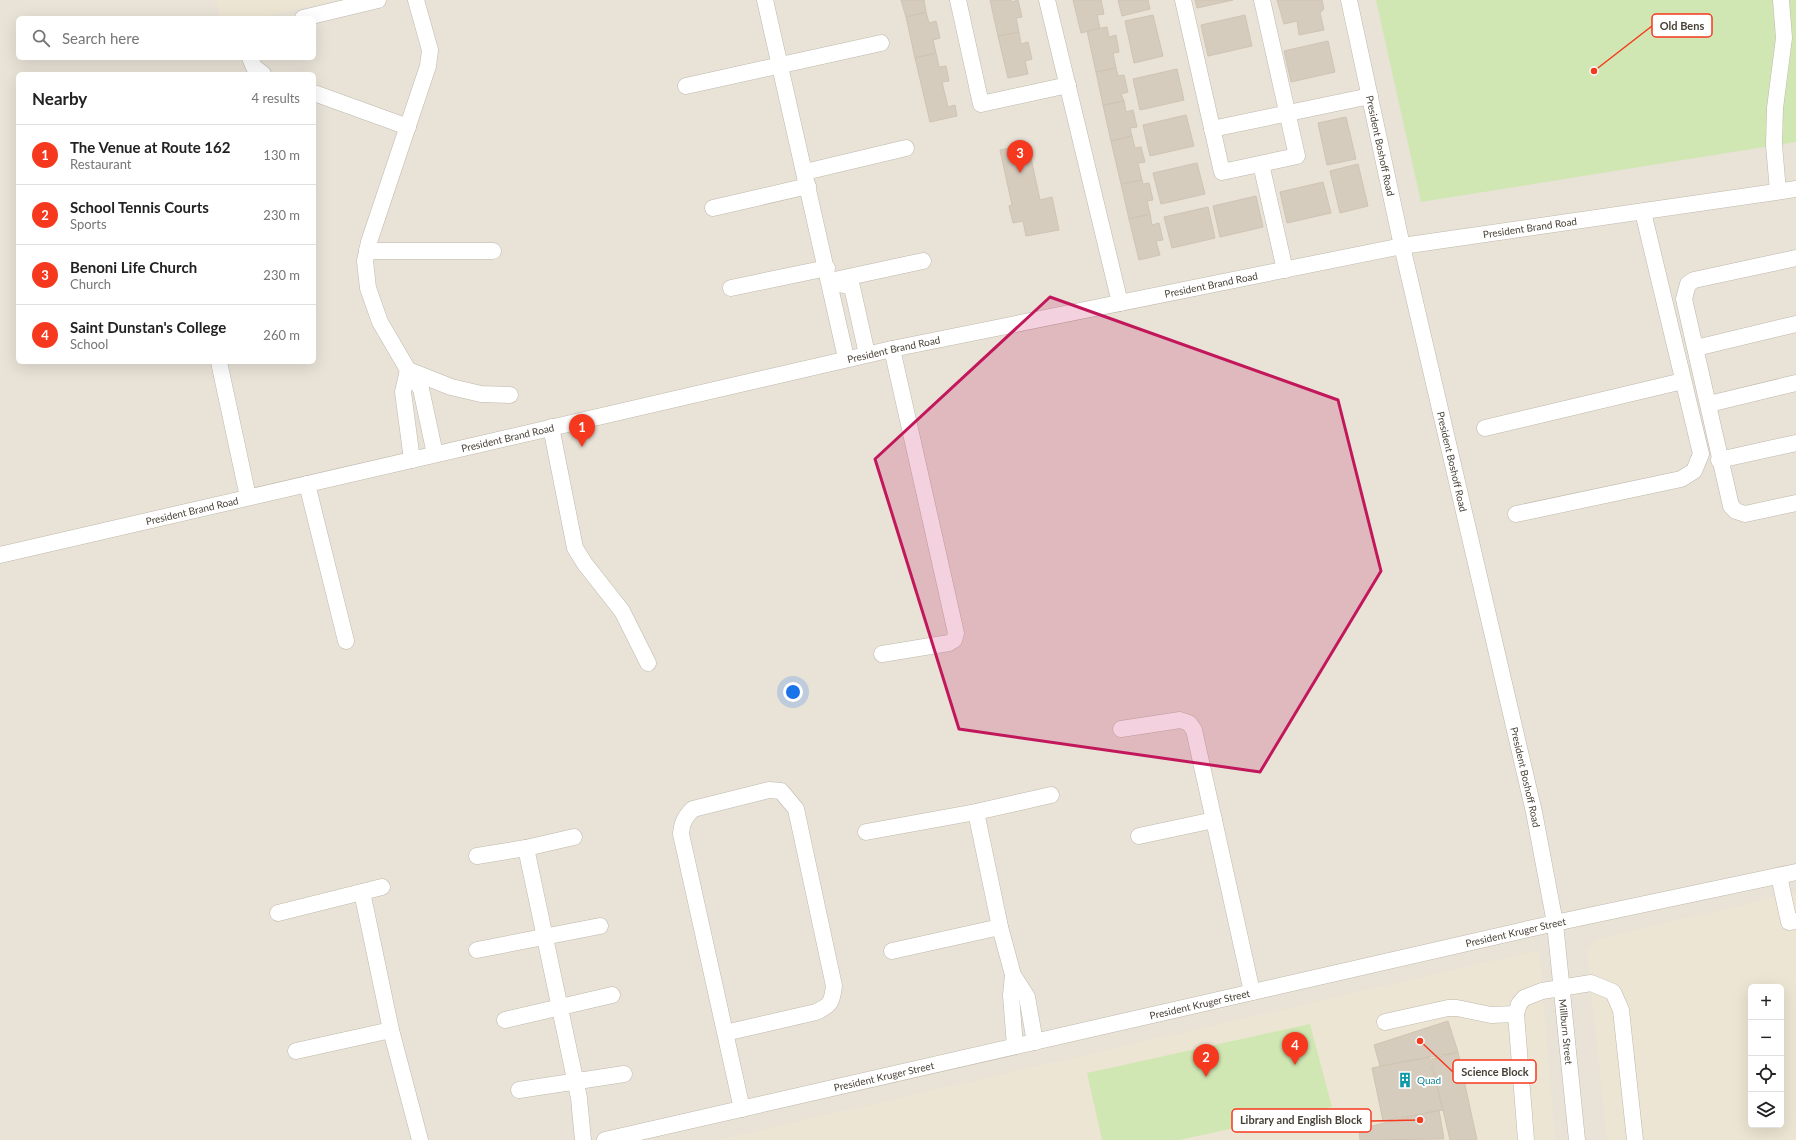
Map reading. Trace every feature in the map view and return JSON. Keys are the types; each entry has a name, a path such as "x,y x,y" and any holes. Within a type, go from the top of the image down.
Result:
{"street":[{"path":"311,16 378,0"},
{"path":"416,0 430,50 428,66 365,261 368,288 380,322 421,389 435,454"},
{"path":"765,0 846,358"},
{"path":"958,0 981,104 1068,85"},
{"path":"1047,0 1120,303"},
{"path":"1183,0 1222,172 1297,156 1262,0"},
{"name":"President Boshoff Road","path":"1349,0 1402,246 1516,735 1555,923"},
{"path":"1778,191 1774,146 1775,108 1784,38 1781,0"},
{"path":"686,86 881,43"},
{"path":"251,60 254,67 260,72"},
{"path":"316,95 408,127"},
{"path":"1212,129 1370,96"},
{"path":"713,208 906,148"},
{"path":"1261,164 1285,270"},
{"name":"President Brand Road","path":"0,555 846,358 1402,246 1796,189"},
{"path":"1516,514 1681,479 1694,471 1700,454 1643,212"},
{"path":"367,251 493,251"},
{"path":"1796,258 1694,280 1688,284 1684,299 1696,348 1719,460 1731,506 1736,511 1745,514 1796,503"},
{"path":"731,288 923,261"},
{"path":"828,275 852,287 867,354"},
{"path":"1696,348 1796,324"},
{"path":"882,654 949,644 954,640 956,633 892,349"},
{"path":"219,364 248,497"},
{"path":"408,370 451,387 481,394 510,395"},
{"path":"408,370 404,392 412,460"},
{"path":"1485,428 1683,381"},
{"path":"1708,404 1796,383"},
{"path":"551,426 575,548 585,564 622,611 648,663"},
{"path":"1719,460 1796,442"},
{"path":"307,484 346,641"},
{"path":"1121,728 1180,720 1189,723 1194,730 1252,992"},
{"path":"725,1032 816,1012 828,1006 832,999 834,986 796,809 781,791 769,790 694,809 686,816 682,825 681,834 742,1109"},
{"path":"866,832 976,812 1051,795"},
{"path":"976,812 1000,927 1013,975 1027,997 1035,1042"},
{"path":"1139,836 1214,820"},
{"path":"477,856 526,848 574,837"},
{"path":"526,848 575,1082 583,1140"},
{"name":"President Kruger Street","path":"605,1140 1555,923 1796,872"},
{"path":"1779,876 1789,922 1796,921"},
{"path":"278,913 382,887"},
{"path":"362,892 391,1030 420,1140"},
{"name":"Millburn Street","path":"1555,923 1577,1140"},
{"path":"477,950 600,926"},
{"path":"892,951 1000,927"},
{"path":"1013,975 1011,995 1015,1046"},
{"path":"1526,1140 1516,1014 1519,1004 1527,996 1542,991 1591,983 1613,992 1621,1010 1635,1140"},
{"path":"505,1020 612,995"},
{"path":"1385,1022 1448,1008 1457,1008 1491,1015 1516,1014"},
{"path":"296,1050 391,1030"},
{"path":"519,1090 624,1074"}],"highlighted area":[{"path":"1050,297 1338,400 1381,571 1260,772 959,729 875,459"}],"shaded area":[{"path":"0,0 1796,0 1796,1140 0,1140"},
{"path":"216,0 336,0 268,16 220,16"},
{"path":"1796,892 1796,1140 1607,1140 1587,951 1595,940"},
{"path":"1539,950 1555,1140 718,1140"}],"green space":[{"path":"1376,0 1796,0 1796,142 1421,202"},
{"path":"1310,1024 1332,1107 1179,1140 1102,1140 1087,1073"}],"building":[{"path":"901,0 924,0 926,12 906,17"},
{"path":"990,0 1011,0 1012,2 1018,0 1022,17 1016,18 1019,32 998,36"},
{"path":"1073,0 1101,0 1104,14 1097,15 1100,28 1081,33"},
{"path":"1118,0 1148,0 1150,9 1122,16"},
{"path":"1195,0 1233,0 1197,8"},
{"path":"1277,0 1322,0 1324,9 1320,13 1324,30 1299,35 1297,21 1284,24"},
{"path":"926,12 929,23 936,21 940,38 933,40 936,53 915,58 906,17"},
{"path":"1153,15 1163,56 1134,63 1125,21"},
{"path":"1245,15 1252,46 1208,56 1201,25"},
{"path":"1107,27 1109,37 1116,35 1119,52 1113,53 1116,68 1096,72 1087,31"},
{"path":"1019,32 1021,44 1028,42 1032,59 1025,61 1028,74 1008,78 998,36"},
{"path":"1328,41 1335,72 1291,82 1284,51"},
{"path":"936,53 939,67 946,66 949,81 942,82 948,107 955,105 957,116 930,122 915,58"},
{"path":"1116,68 1118,76 1124,75 1128,92 1121,94 1124,101 1103,105 1096,72"},
{"path":"1177,69 1184,100 1140,110 1133,79"},
{"path":"1124,101 1126,112 1133,110 1137,127 1130,128 1132,136 1111,141 1103,105"},
{"path":"1186,115 1194,146 1150,156 1143,125"},
{"path":"1346,117 1356,159 1327,165 1318,123"},
{"path":"1132,136 1135,148 1141,147 1145,162 1138,163 1142,180 1121,184 1111,141"},
{"path":"1028,144 1040,200 1052,197 1059,230 1026,236 1023,221 1013,223 1009,206 1012,205 1000,150"},
{"path":"1197,163 1205,194 1161,204 1153,173"},
{"path":"1358,164 1368,206 1340,213 1330,171"},
{"path":"1142,180 1143,184 1149,183 1153,200 1147,201 1150,214 1129,219 1121,184"},
{"path":"1323,182 1331,213 1287,223 1280,192"},
{"path":"1256,196 1263,227 1220,237 1213,206"},
{"path":"1208,207 1215,238 1172,248 1164,217"},
{"path":"1150,214 1152,225 1159,223 1163,240 1156,241 1160,255 1139,260 1129,219"},
{"path":"1448,1021 1458,1052 1380,1066 1374,1045"},
{"path":"1458,1052 1477,1140 1450,1140 1431,1059"},
{"name":"Quad","path":"1429,1057 1443,1110 1383,1121 1372,1068"},
{"path":"1439,1110 1444,1139 1360,1140 1359,1129"}],"place":[{"name":"Old Bens","path":"1594,71"},
{"name":"Benoni Life Church","path":"1020,173"},
{"name":"The Venue at Route 162","path":"582,447"},
{"name":"Science Block","path":"1420,1041"},
{"name":"Saint Dunstan's College","path":"1295,1065"},
{"name":"School Tennis Courts","path":"1206,1077"},
{"name":"Quad","path":"1405,1080"},
{"name":"Library and English Block","path":"1420,1120"}]}
